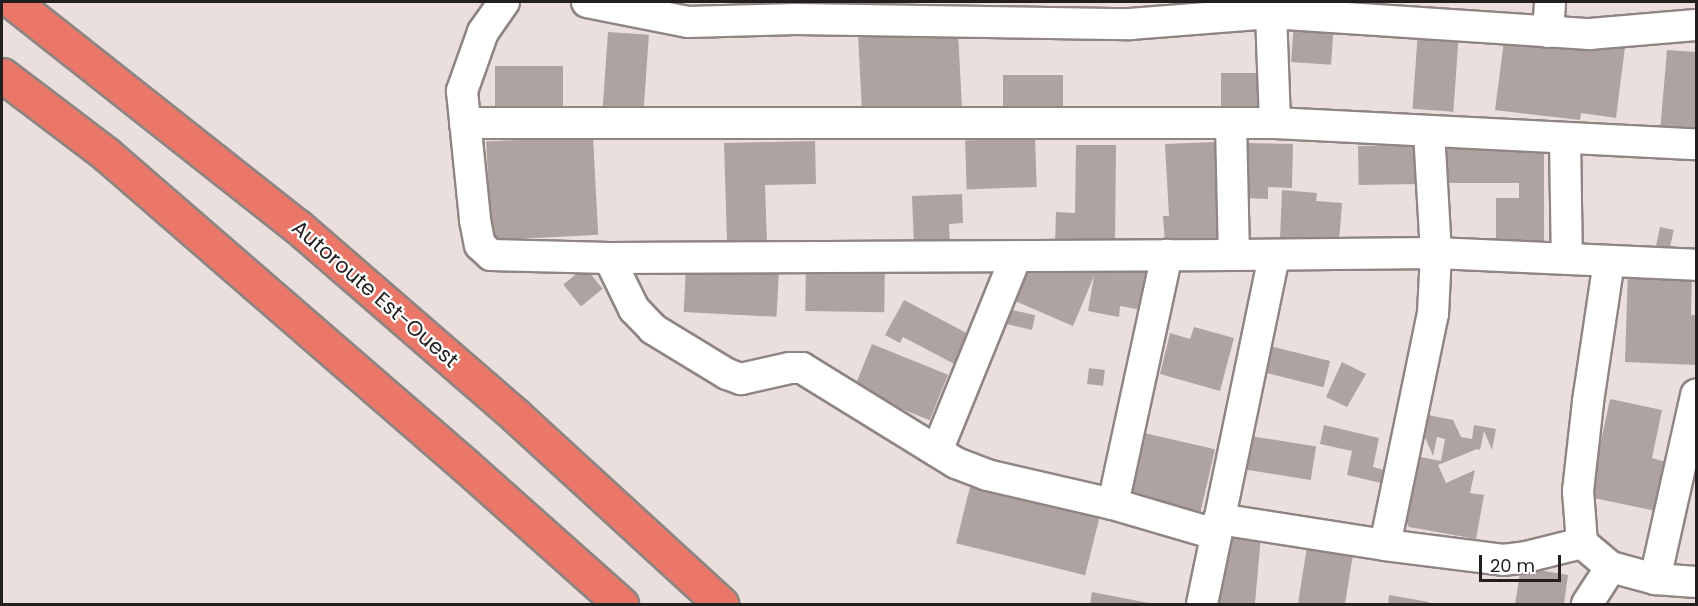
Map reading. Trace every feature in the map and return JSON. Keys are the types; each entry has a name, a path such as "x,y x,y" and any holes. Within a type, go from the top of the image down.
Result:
{"highway":[{"name":"Autoroute Est-Ouest","path":"13,2 297,226 515,415 721,604"},
{"path":"2,75 106,154 457,458 621,604"}],"street":[{"path":"504,2 483,32 462,91 475,220 480,245 491,255 609,258 1436,253 1696,266"},
{"path":"587,2 688,21 796,19 1130,24 1271,13 1589,34 1696,25"},
{"path":"1548,32 1550,2"},
{"path":"1271,13 1275,123"},
{"path":"465,123 1275,123 1696,144"},
{"path":"1231,124 1234,255"},
{"path":"1385,545 1433,314 1436,253 1429,131"},
{"path":"1565,138 1568,259"},
{"path":"1113,504 1167,255"},
{"path":"1202,604 1274,255"},
{"path":"937,451 1016,256"},
{"path":"609,258 634,309 653,329 727,374 741,379 790,368 802,368 956,463 987,476 1217,526 1503,560 1582,543"},
{"path":"1609,261 1587,402 1578,490 1582,543 1611,567 1655,579 1696,582"},
{"path":"1655,579 1696,396"},
{"path":"1587,604 1611,567"}],"building":[{"path":"1294,21 1334,24 1331,65 1291,62"},
{"path":"1418,30 1459,33 1453,112 1412,109"},
{"path":"608,32 649,35 643,117 602,114"},
{"path":"958,32 962,115 862,120 858,37"},
{"path":"1505,33 1625,47 1616,118 1581,113 1580,120 1495,110"},
{"path":"1667,50 1696,52 1696,134 1660,131"},
{"path":"495,66 563,66 563,114 495,114"},
{"path":"1221,73 1262,73 1262,116 1221,116"},
{"path":"1003,75 1063,75 1063,117 1003,117"},
{"path":"593,136 598,235 491,240 486,142"},
{"path":"1035,138 1037,187 967,189 965,140"},
{"path":"815,141 816,184 765,185 767,242 727,242 724,143"},
{"path":"1215,142 1220,241 1165,244 1163,216 1169,216 1165,144"},
{"path":"1544,142 1544,243 1496,243 1496,198 1519,198 1519,183 1445,183 1444,143"},
{"path":"1244,143 1293,144 1292,188 1268,187 1268,199 1243,198"},
{"path":"1076,145 1116,145 1115,244 1055,243 1056,212 1075,213"},
{"path":"1418,145 1419,184 1359,185 1358,146"},
{"path":"1282,190 1317,193 1316,201 1342,203 1339,242 1280,238"},
{"path":"962,194 963,223 949,224 950,245 914,246 912,196"},
{"path":"1660,227 1674,230 1669,252 1655,249"},
{"path":"1063,257 1095,271 1097,259 1148,268 1141,310 1120,306 1119,317 1088,311 1094,276 1073,326 1010,299 1026,260 1056,273"},
{"path":"806,265 885,266 884,312 805,311"},
{"path":"585,267 603,289 581,306 563,285"},
{"path":"686,267 779,272 777,317 684,312"},
{"path":"1628,269 1692,272 1691,315 1696,315 1696,365 1625,362"},
{"path":"904,300 978,339 962,368 903,337 900,343 885,335"},
{"path":"1008,309 1035,315 1032,330 1005,324"},
{"path":"1194,327 1234,338 1220,391 1160,374 1170,333 1190,339"},
{"path":"872,344 948,375 930,420 854,389"},
{"path":"1266,345 1330,361 1324,387 1259,371"},
{"path":"1342,362 1366,374 1347,407 1326,397"},
{"path":"1089,368 1105,370 1103,386 1087,384"},
{"path":"1610,399 1662,410 1652,458 1666,462 1656,511 1589,497"},
{"path":"1428,415 1453,420 1461,437 1472,439 1474,425 1496,429 1492,450 1484,431 1480,450 1477,449 1438,465 1446,483 1475,470 1470,493 1484,495 1476,539 1409,527 1405,519 1416,456 1441,461 1445,439 1437,437 1433,456 1424,435"},
{"path":"1324,425 1379,438 1373,467 1388,471 1385,484 1347,475 1352,451 1320,444"},
{"path":"1140,432 1215,449 1201,512 1126,494"},
{"path":"1244,435 1316,446 1311,480 1239,469"},
{"path":"971,483 1100,515 1085,575 956,543"},
{"path":"1214,533 1261,537 1255,604 1208,604"},
{"path":"1307,546 1353,554 1345,604 1298,604"},
{"path":"1521,567 1568,575 1564,604 1515,604"},
{"path":"1092,592 1149,603 1149,604 1090,604"},
{"path":"1389,595 1429,602 1429,604 1388,604"}]}
